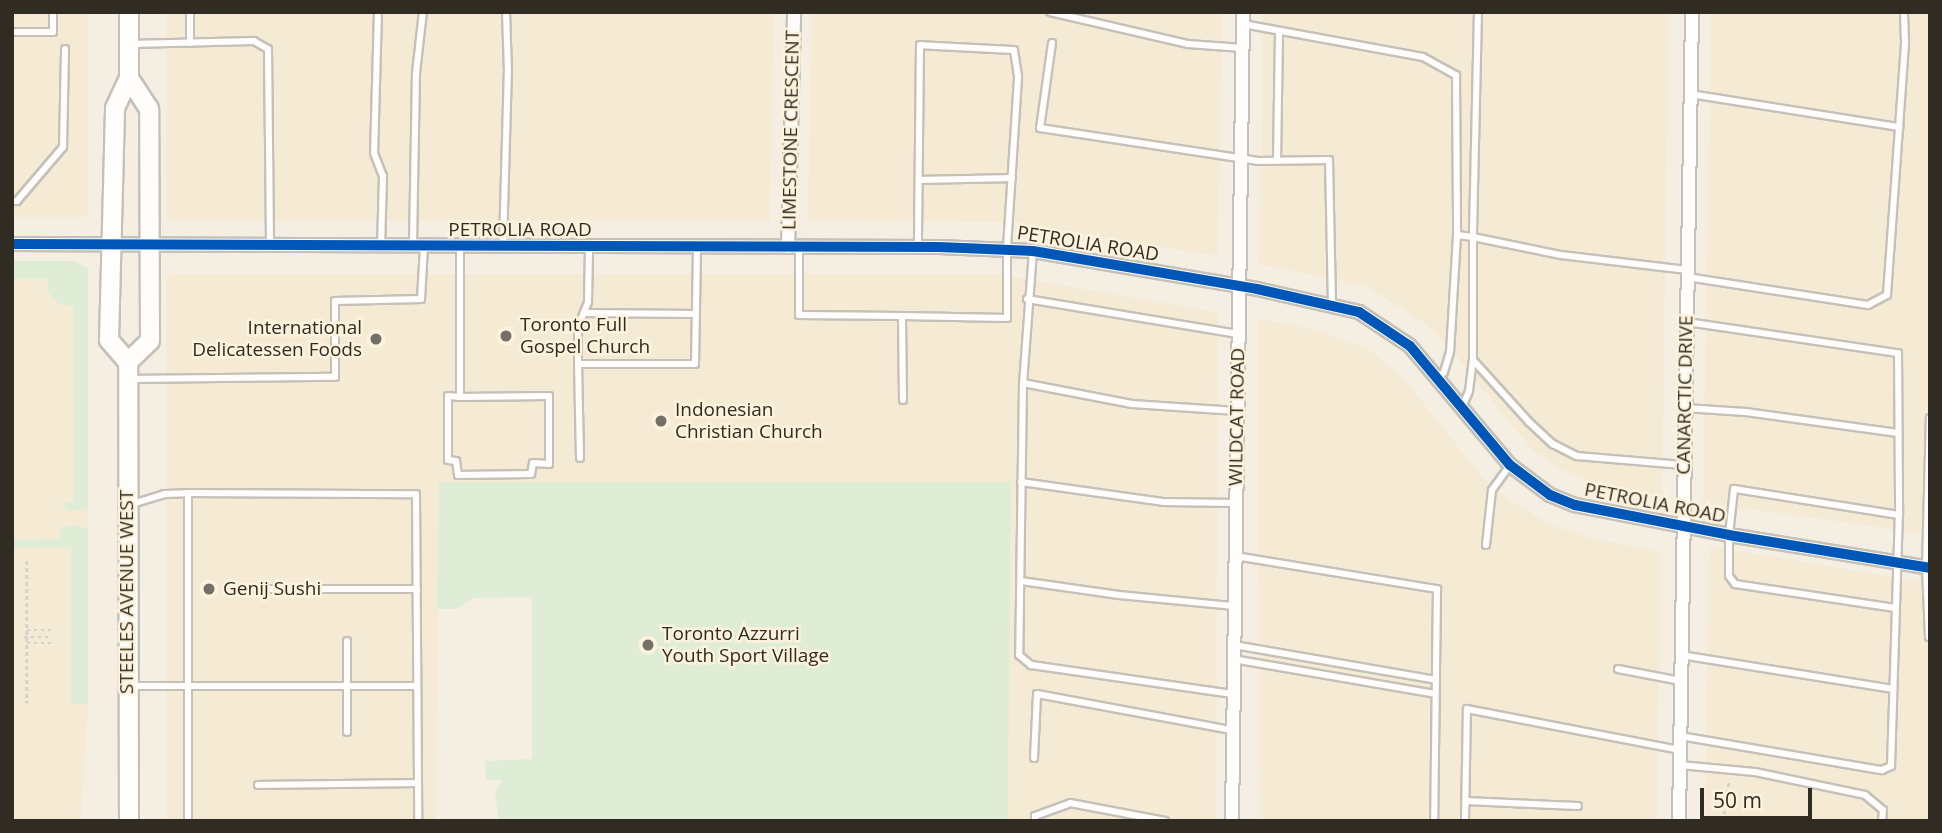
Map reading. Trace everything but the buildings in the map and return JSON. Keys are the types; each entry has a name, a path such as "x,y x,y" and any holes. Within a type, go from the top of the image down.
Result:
{"main road":[{"path":"129,12 129,78 115,108 109,340 127,371 150,341 149,109 129,78"},
{"name":"STEELES AVENUE WEST","path":"127,371 129,821"}],"street":[{"name":"LIMESTONE CRESCENT","path":"794,12 794,248"},
{"name":"CANARCTIC DRIVE","path":"1679,821 1692,12"},
{"name":"WILDCAT ROAD","path":"1232,821 1243,18"},
{"name":"PETROLIA ROAD","path":"12,244 460,248 918,247 1033,251 1332,303 1359,312 1393,332 1439,377 1510,465 1550,495 1575,505 1729,535 1928,568"}],"lane":[{"path":"12,32 53,32 53,12"},
{"path":"190,12 190,43"},
{"path":"378,12 374,153 383,176 381,247"},
{"path":"127,371 335,377 335,301 421,299 416,74 423,12"},
{"path":"503,248 508,72 506,12"},
{"path":"1050,12 1188,44 1243,48"},
{"path":"1462,407 1469,391 1473,360 1478,12"},
{"path":"1457,235 1561,255 1868,305 1887,295 1904,12"},
{"path":"1243,18 1279,31 1423,57 1456,75 1457,235 1450,352 1444,372 1439,377"},
{"path":"1277,161 1279,31"},
{"path":"129,44 254,41 268,49 270,247"},
{"path":"1052,43 1040,128 1241,159 1329,160 1332,303"},
{"path":"794,248 799,314 1007,318 1007,248 1018,76 1014,50 920,45 918,247"},
{"path":"12,201 17,201 63,146 65,50"},
{"path":"1690,94 1899,127"},
{"path":"920,180 1012,178"},
{"path":"578,364 695,364 697,247"},
{"path":"460,248 460,397"},
{"path":"580,458 578,327 588,302 589,248"},
{"path":"1033,251 1027,299 1023,383 1019,655 1024,662 1233,694"},
{"path":"1027,299 1238,334"},
{"path":"584,313 695,314"},
{"path":"902,316 903,400"},
{"path":"1465,821 1467,709 1680,743 1882,770 1891,766 1899,515 1898,353 1686,321"},
{"path":"1473,360 1529,422 1566,452 1592,459 1684,464"},
{"path":"1023,383 1132,404 1237,411"},
{"path":"447,396 460,397 549,396 549,464 533,463 531,474 458,475 456,461 448,460 447,396"},
{"path":"1684,408 1745,412 1899,433"},
{"path":"1929,637 1930,418"},
{"path":"1486,545 1492,490 1510,465"},
{"path":"1021,482 1163,502 1236,503"},
{"path":"1895,608 1735,584 1729,576 1729,535 1733,492 1737,489 1899,515"},
{"path":"127,505 164,494 188,493 416,494 418,821"},
{"path":"188,493 188,821"},
{"path":"1235,555 1437,589 1434,821"},
{"path":"1021,581 1119,595 1234,606"},
{"path":"256,590 417,589"},
{"path":"347,641 347,732"},
{"path":"1234,652 1436,680"},
{"path":"1234,652 1435,694"},
{"path":"1681,655 1893,690"},
{"path":"1618,669 1681,681"},
{"path":"128,686 417,686"},
{"path":"1034,758 1037,694 1232,730"},
{"path":"1680,765 1730,770 1865,795 1883,810 1882,821"},
{"path":"258,785 417,783"},
{"path":"1466,801 1578,806"},
{"path":"1035,821 1035,816 1070,803 1165,821"}],"path":[{"path":"27,561 27,703"},
{"path":"27,630 51,630"},
{"path":"25,637 51,637"},
{"path":"27,643 51,643"},
{"path":"1723,821 1730,770"}],"shaded area":[{"path":"12,12 88,12 88,214 85,217 12,217"},
{"path":"166,12 774,12 770,221 169,220 166,217"},
{"path":"812,12 1222,12 1218,256 1012,222 808,221"},
{"path":"1263,12 1669,12 1662,496 1586,481 1558,468 1532,449 1445,342 1421,321 1367,287 1259,264"},
{"path":"1711,12 1930,12 1930,534 1703,503"},
{"path":"12,261 73,261 88,268 88,704 81,821 12,821"},
{"path":"171,274 997,274 1218,312 1216,821 1008,821 1010,482 439,482 436,821 166,821 166,279"},
{"path":"1258,319 1309,328 1367,348 1404,379 1483,478 1504,496 1551,525 1594,539 1661,551 1657,821 1263,821 1260,815"},
{"path":"1709,546 1930,583 1930,821 1705,821"}],"green space":[{"path":"12,261 73,261 88,268 88,507 84,510 68,510 61,504 74,501 73,306 60,305 48,292 48,279 12,279"},
{"path":"439,482 1011,482 1008,821 499,821 495,793 502,780 486,780 485,761 532,759 532,597 473,598 457,609 437,609"},
{"path":"60,527 88,528 88,704 71,704 71,548 12,548 12,540 60,539"}],"cycle path":[{"path":"12,244 939,247 1033,251 1257,289 1359,312 1410,346 1510,465 1550,495 1575,505 1729,535 1930,568"}],"place":[{"name":"Toronto Full Gospel Church","path":"506,336"},
{"name":"International Delicatessen Foods","path":"376,339"},
{"name":"Indonesian Christian Church","path":"661,421"},
{"name":"Genij Sushi","path":"209,589"},
{"name":"Toronto Azzurri Youth Sport Village","path":"648,645"}]}
